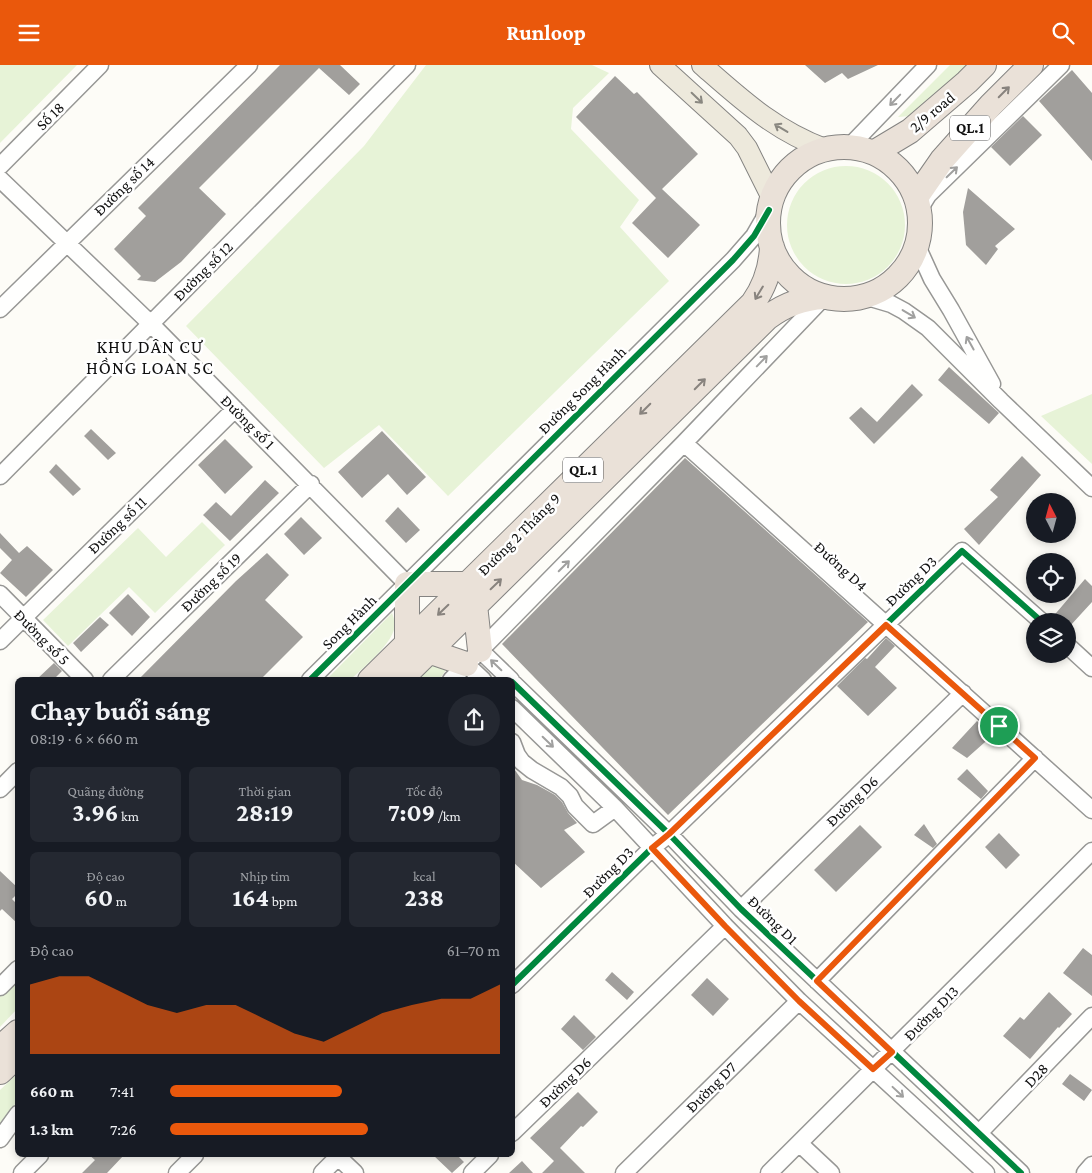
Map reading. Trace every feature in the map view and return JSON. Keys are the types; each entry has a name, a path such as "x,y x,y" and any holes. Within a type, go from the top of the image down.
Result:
{"highway":[{"name":"2/9 road","path":"874,152 910,131 968,82 984,65"},
{"name":"QL.1","path":"918,202 942,159 991,105 1031,65"},
{"path":"850,146 874,152 896,165 908,180 918,202 920,233 918,246 906,269 887,286 864,297 851,299 824,297 802,287 792,279 780,264 768,235 770,204 784,176 792,166 813,153 825,149 850,146"},
{"name":"Đường 2 Tháng 9","path":"472,594 753,303 767,278 772,247"},
{"name":"Đường 2 Tháng 9","path":"374,677 418,647 472,594 767,318 803,299 824,297"},
{"path":"407,583 472,594 470,669 418,647 407,583"},
{"name":"Đường 2 Tháng 9","path":"402,677 418,647"},
{"path":"0,1048 15,1034"},
{"path":"0,1072 15,1058"}],"main road":[{"path":"660,65 738,136 747,148 770,204"},
{"path":"702,65 764,117 795,136 825,149"}],"street":[{"name":"Số 18","path":"0,166 100,65"},
{"name":"Đường số 14","path":"0,309 249,65"},
{"name":"Đường số 12","path":"0,477 407,65"},
{"path":"850,146 928,65"},
{"path":"918,202 928,195 1061,65"},
{"name":"Đường số 1","path":"0,179 150,324 311,484 407,583"},
{"name":"Đường Song Hành","path":"407,583 733,260 754,236 770,204"},
{"path":"918,246 932,279 1001,401"},
{"path":"470,669 824,297"},
{"path":"864,297 891,305 916,319 938,338 1092,488"},
{"name":"Đường số 11","path":"0,641 235,409"},
{"name":"Đường D4","path":"684,443 1092,810"},
{"name":"Đường số 19","path":"114,677 311,484"},
{"name":"Đường D3","path":"515,982 962,551 1031,613"},
{"name":"Song Hành","path":"313,677 407,583"},
{"name":"Đường số 5","path":"0,595 82,677"},
{"path":"1076,653 1092,668"},
{"name":"Đường D1","path":"470,669 498,677"},
{"name":"Đường D1","path":"515,684 669,834 741,909 1021,1173"},
{"name":"Đường D6","path":"741,909 963,693"},
{"path":"515,711 615,808 725,926 799,1001 986,1173"},
{"path":"515,750 522,762 561,787 570,796 575,806 593,824 615,808"},
{"path":"817,981 1035,758"},
{"path":"0,789 15,774"},
{"name":"Đường D13","path":"769,1173 1092,851"},
{"name":"Đường D6","path":"515,1130 725,926"},
{"path":"0,987 15,972"},
{"name":"Đường D7","path":"624,1173 799,1001"},
{"name":"D28","path":"978,1133 1092,1016"},
{"path":"0,1139 15,1118"},
{"path":"799,1143 831,1173"},
{"path":"22,1173 38,1157"},
{"path":"177,1173 193,1157"},
{"path":"322,1173 337,1157"},
{"path":"339,1157 355,1173"},
{"path":"472,1173 488,1157"},
{"path":"1085,1173 1092,1165"}],"green space":[{"path":"0,65 77,65 0,143"},
{"path":"426,65 592,65 609,73 573,108 571,129 639,200 620,227 669,281 448,496 379,425 324,468 186,326 364,146"},
{"path":"950,65 973,65 911,116 898,117"},
{"path":"846,166 857,167 879,176 895,192 904,214 904,236 895,258 879,274 857,283 846,284 835,283 813,274 797,258 788,236 787,225 788,214 797,192 813,176 835,167"},
{"path":"1092,394 1092,464 1041,416"},
{"path":"202,522 225,545 155,613 129,587 68,646 43,620 138,528 166,557"},
{"path":"392,613 395,623 394,631 390,639 370,662 353,677 329,677"},
{"path":"436,662 446,670 441,677 421,677"},
{"path":"15,979 15,1011 0,1027 0,994"},
{"path":"15,1076 15,1104 0,1125 0,1090"}],"building":[{"path":"280,65 340,65 360,84 349,95 319,68 199,188 226,214 181,262 155,282 137,280 141,276 114,249 146,216 138,208"},
{"path":"805,65 878,65 848,79 842,73 825,83"},
{"path":"1072,70 1092,93 1092,161 1039,101"},
{"path":"615,76 634,94 637,92 698,154 662,189 700,225 668,258 632,223 656,198 576,117"},
{"path":"1023,116 1042,135 1010,166 991,147"},
{"path":"968,188 1015,229 995,246 998,249 986,265 966,245 963,212"},
{"path":"949,367 999,413 989,424 938,380"},
{"path":"912,384 923,395 874,444 849,418 861,407 877,422"},
{"path":"91,429 116,453 108,460 84,436"},
{"path":"382,431 426,477 407,495 388,474 362,498 338,472"},
{"path":"225,439 253,467 225,494 198,465"},
{"path":"1022,456 1041,475 979,545 964,529 998,497 990,490"},
{"path":"685,458 868,622 668,815 502,644"},
{"path":"56,464 81,489 73,496 49,472"},
{"path":"265,480 279,493 230,541 203,515 216,502 231,516"},
{"path":"398,507 420,530 406,543 385,521"},
{"path":"301,517 322,538 304,555 284,534"},
{"path":"0,533 19,553 27,546 53,570 26,597 0,573 12,560 0,548"},
{"path":"267,553 289,575 265,600 303,637 263,677 141,677 236,581"},
{"path":"1085,579 1092,586 1092,602 1076,619 1076,613 1056,613 1065,603 1076,603 1076,590"},
{"path":"128,594 150,617 132,636 109,613"},
{"path":"100,617 109,625 81,652 73,643"},
{"path":"886,638 895,646 875,667 897,688 868,716 837,686 865,658 867,659"},
{"path":"54,663 62,671 56,677 39,677"},
{"path":"977,721 993,735 967,758 952,748"},
{"path":"967,769 988,791 981,799 957,779"},
{"path":"515,770 522,780 537,785 555,795 562,802 568,813 577,823 564,830 585,852 541,888 515,864"},
{"path":"924,824 937,844 933,848 914,835"},
{"path":"860,825 882,847 836,892 814,870"},
{"path":"999,833 1020,855 1006,869 985,847"},
{"path":"0,871 15,885 15,896 12,899 15,902 15,921 2,909 0,911"},
{"path":"1083,948 1092,955 1092,996 1063,973"},
{"path":"612,972 634,992 627,1000 605,980"},
{"path":"707,978 729,999 713,1016 691,995"},
{"path":"1049,992 1072,1014 1030,1059 1003,1036 1020,1017 1024,1020"},
{"path":"574,1015 596,1037 583,1050 561,1029"},
{"path":"1070,1074 1092,1090 1084,1101 1062,1084"},
{"path":"578,1092 598,1112 583,1127 581,1126 560,1148 585,1173 542,1173 554,1161 530,1138"},
{"path":"91,1157 122,1157 107,1173 82,1173 95,1160"},
{"path":"435,1157 459,1157 464,1162 452,1173"},
{"path":"522,1161 533,1173 509,1173"}],"cycle path":[{"path":"313,677 733,260 754,236 769,210"},
{"path":"515,982 962,551 1032,613"},
{"path":"515,685 669,834 741,909 1021,1173"}],"district":[{"name":"KHU DÂN CƯ HỒNG LOAN 5C","path":"150,358"}],"route":[{"path":"886,625 999,726 1035,758 817,981 892,1052 873,1069 799,1001 652,848 669,834 886,625"}]}
